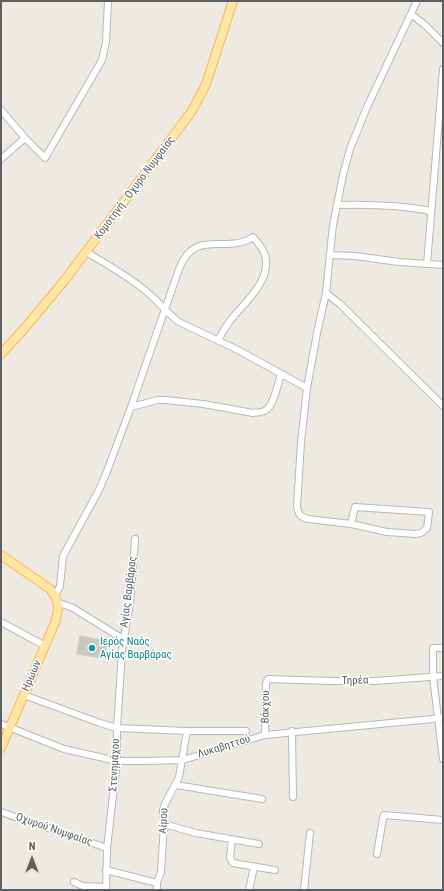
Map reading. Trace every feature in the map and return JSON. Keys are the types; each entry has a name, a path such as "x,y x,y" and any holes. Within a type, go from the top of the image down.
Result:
{"main road":[{"name":"Κομοτηνή - Οχυρό Νυμφαίας","path":"1,354 46,304 184,123 206,84 233,1"},
{"name":"Αγίας Βαρβάρας","path":"1,556 43,583 50,589 56,599"},
{"name":"Ηρώων","path":"1,748 56,620 58,608 56,599"}],"street":[{"path":"1,110 25,138 45,158 102,60 106,42 108,1"},
{"path":"351,524 355,508 429,512 426,528 421,533 415,534 387,532 351,524 308,519 302,517 298,513 297,506 301,442 307,388 316,333 326,293 333,225 343,175 350,149 379,80 417,1"},
{"path":"411,14 443,43"},
{"path":"427,264 443,69"},
{"path":"1,159 25,138"},
{"path":"337,205 392,205 432,211"},
{"path":"56,599 60,586 63,556 98,492 106,474 131,408 182,262 193,248 204,245 241,243 253,237 263,251 266,261 266,270 249,301 229,322 218,340"},
{"path":"86,252 135,283 156,300 179,322 218,340 307,388"},
{"path":"330,255 355,256 443,265"},
{"path":"326,293 340,304 443,406"},
{"path":"131,408 148,402 166,400 203,404 253,413 260,412 266,410 271,405 281,374"},
{"name":"Αγίας Βαρβάρας","path":"56,599 123,639 130,603 135,539"},
{"path":"1,622 45,646"},
{"name":"Στενημάχου","path":"106,888 107,848 117,761 117,728 123,639"},
{"path":"443,648 433,648 433,677 440,718 443,759"},
{"name":"Τηρέα","path":"266,680 375,681 443,676"},
{"name":"Βάκχου","path":"265,734 266,680"},
{"path":"24,695 117,728 187,731 246,731"},
{"name":"Λυκαβηττού","path":"1,724 64,749 117,761 183,760 265,734 440,718"},
{"name":"Αίμου","path":"157,887 161,872 164,824 163,810 179,777 187,731"},
{"path":"292,731 293,797"},
{"path":"176,785 262,799"},
{"name":"Οχυρού Νυμφαίας","path":"1,812 107,848"},
{"path":"378,854 384,815 443,820"},
{"path":"164,824 196,833 259,844"},
{"path":"304,890 310,833"},
{"path":"232,839 230,856 232,862 275,870"},
{"path":"249,890 254,867"},
{"path":"106,870 157,887"},
{"path":"74,882 83,886 106,888"}],"building":[{"name":"Ιερός Ναός Αγίας Βαρβάρας","path":"80,636 108,641 105,659 77,654"}],"place":[{"name":"Ιερός Ναός Αγίας Βαρβάρας","path":"92,648"}]}
